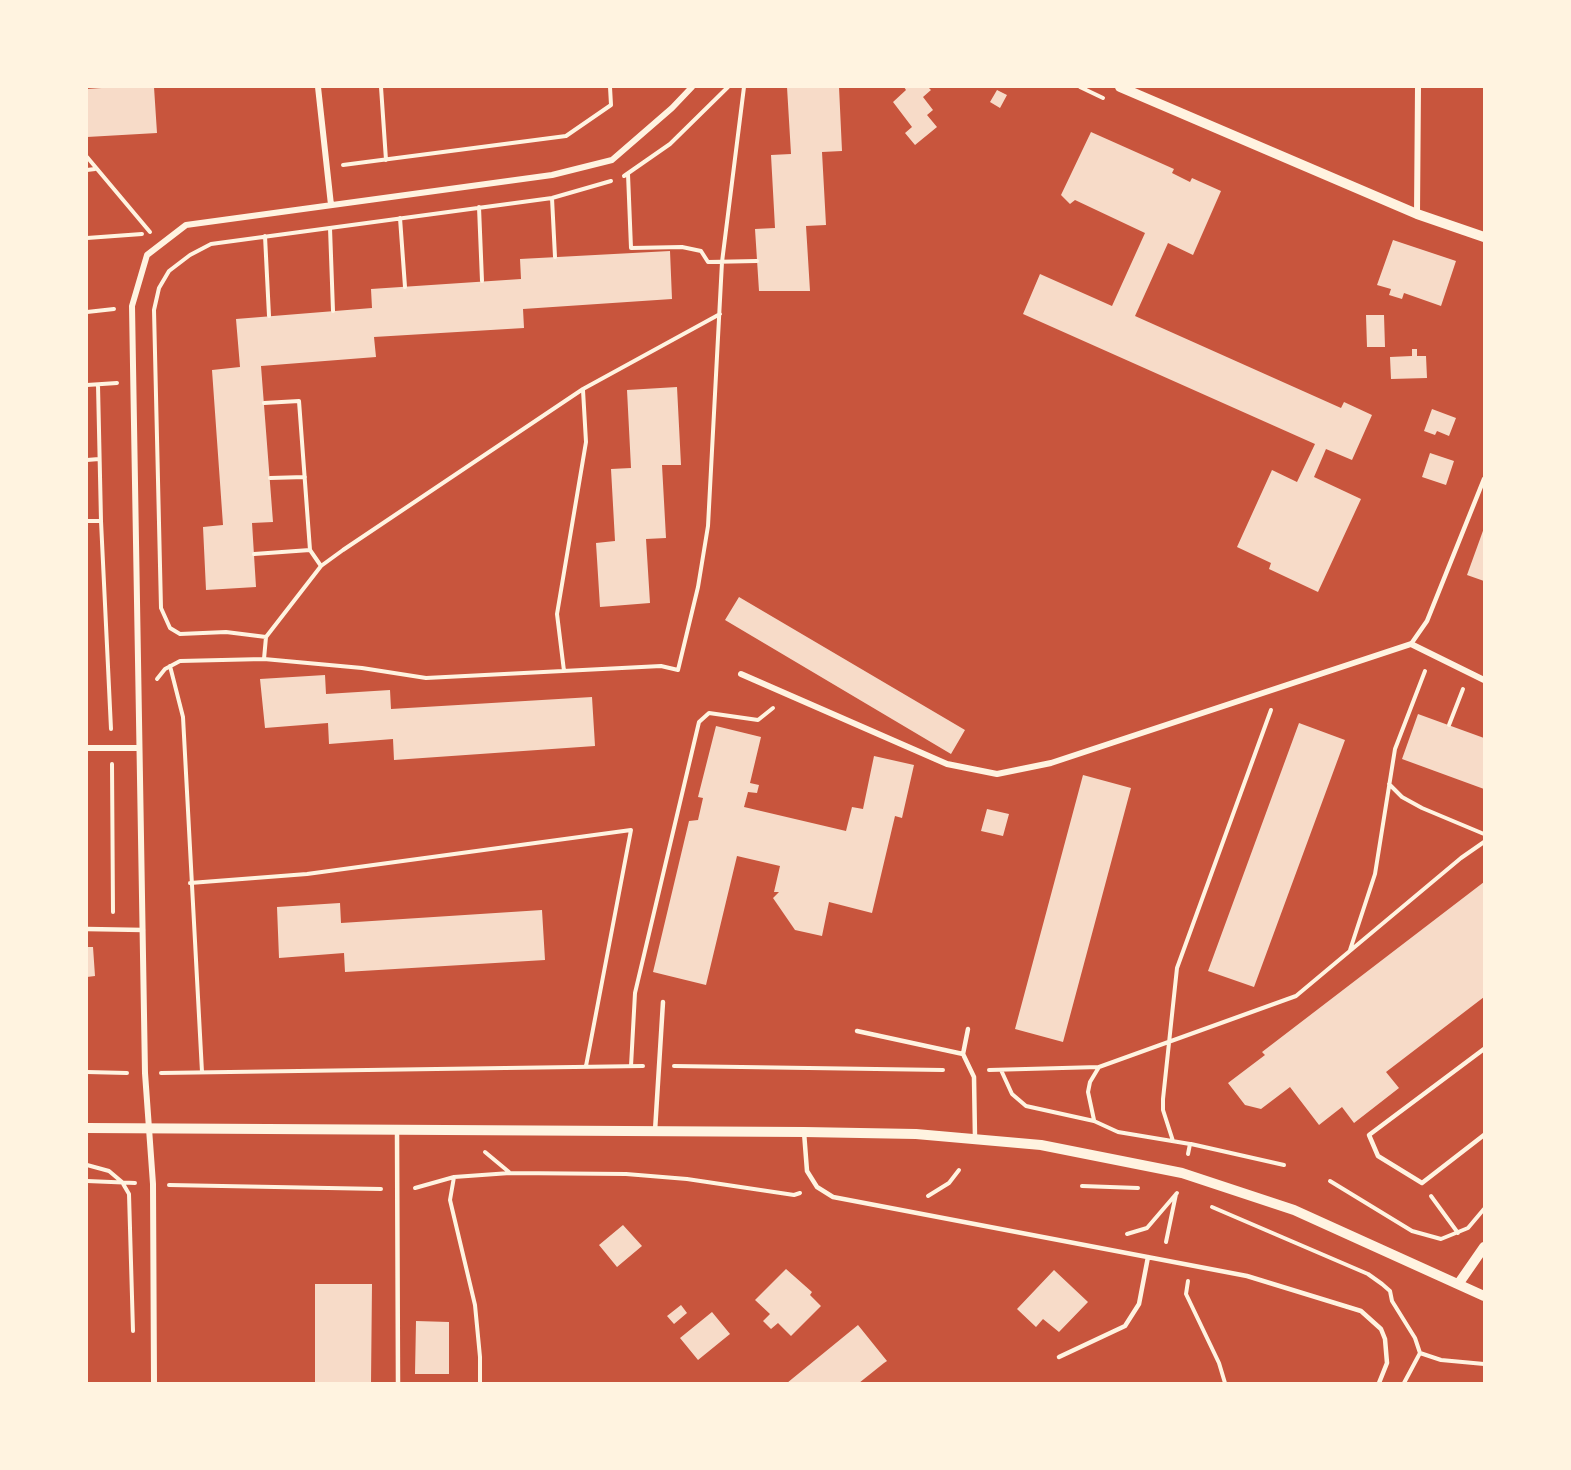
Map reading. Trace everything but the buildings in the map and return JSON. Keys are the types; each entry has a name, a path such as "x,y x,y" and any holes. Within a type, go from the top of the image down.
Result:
{"street":[{"path":"318,87 331,205"},
{"path":"154,1383 153,1184 145,1073 132,306 147,255 186,225 552,175 612,160 672,108 692,87"},
{"path":"1120,87 1417,214 1484,237"},
{"path":"1417,214 1418,87"},
{"path":"741,674 947,764 998,774 1051,763 1411,644 1484,680"},
{"path":"87,748 139,748"},
{"path":"87,1128 804,1132 975,1138 1072,1150 1182,1173 1294,1210 1484,1296"},
{"path":"1459,1283 1484,1247"}],"lane":[{"path":"1411,644 1427,621 1484,479"},
{"path":"87,929 143,930"},
{"path":"655,1132 663,1002"},
{"path":"968,1029 963,1054 974,1077 975,1138"},
{"path":"857,1031 963,1054"},
{"path":"1484,1049 1369,1135 1378,1156 1422,1183 1484,1135"},
{"path":"397,1130 398,1383"},
{"path":"804,1132 807,1171 817,1187 833,1197 1191,1265 1257,1279 1344,1304 1369,1316 1381,1329 1388,1353 1384,1373 1379,1383"},
{"path":"1059,1357 1125,1326 1139,1304 1148,1257"}],"path":[{"path":"381,87 386,160"},
{"path":"327,168 566,136 611,105 610,87"},
{"path":"266,637 226,632 180,634 170,628 161,608 154,310 159,288 170,271 190,255 211,244 552,198 595,188 628,174 670,144 728,87"},
{"path":"138,680 156,680 170,666 180,661 264,659 362,668 426,678 661,666 678,670 696,597 708,526 722,262 744,87"},
{"path":"87,157 151,234 87,238"},
{"path":"87,170 95,169"},
{"path":"628,174 631,248 682,247 701,251 708,262 757,261"},
{"path":"552,198 555,258"},
{"path":"479,207 482,281"},
{"path":"400,218 405,287"},
{"path":"330,228 333,311"},
{"path":"265,236 269,316"},
{"path":"87,312 117,308"},
{"path":"264,659 266,637 321,566 583,389 720,314"},
{"path":"98,385 100,520 112,748 113,931"},
{"path":"564,671 557,614 586,442 583,389"},
{"path":"264,403 299,401 310,550 321,566"},
{"path":"87,460 99,459"},
{"path":"270,478 305,477"},
{"path":"87,521 100,520"},
{"path":"254,554 310,550"},
{"path":"1350,952 1376,874 1395,749 1428,665"},
{"path":"170,666 183,717 190,883 202,1072"},
{"path":"1449,725 1466,683"},
{"path":"631,1066 635,993 699,722 709,713 758,720 787,694"},
{"path":"1173,1141 1163,1110 1179,961 1266,720 1275,705"},
{"path":"1389,784 1412,803 1484,834"},
{"path":"190,883 307,874 631,830 586,1066"},
{"path":"87,1072 658,1065 969,1070 1099,1067 1296,996 1461,858 1484,842"},
{"path":"1001,1070 1012,1094 1026,1106 1094,1121 1088,1092 1090,1082 1099,1067"},
{"path":"1190,1144 1284,1165"},
{"path":"87,1165 110,1171 122,1182 129,1194 133,1336"},
{"path":"928,1196 949,1183 959,1170"},
{"path":"87,1181 398,1189 422,1187 454,1177 450,1200 475,1305 480,1383"},
{"path":"1330,1181 1420,1235 1441,1239 1468,1228 1484,1209"},
{"path":"1422,1183 1458,1233"},
{"path":"1082,1186 1140,1188"},
{"path":"1168,1192 1186,1197"},
{"path":"1166,1242 1176,1194"},
{"path":"1204,1204 1376,1279 1390,1291 1392,1301 1415,1338 1420,1353 1404,1383"},
{"path":"1191,1265 1186,1294 1210,1350 1219,1363 1225,1383"},
{"path":"1420,1353 1441,1360 1484,1364"}]}
